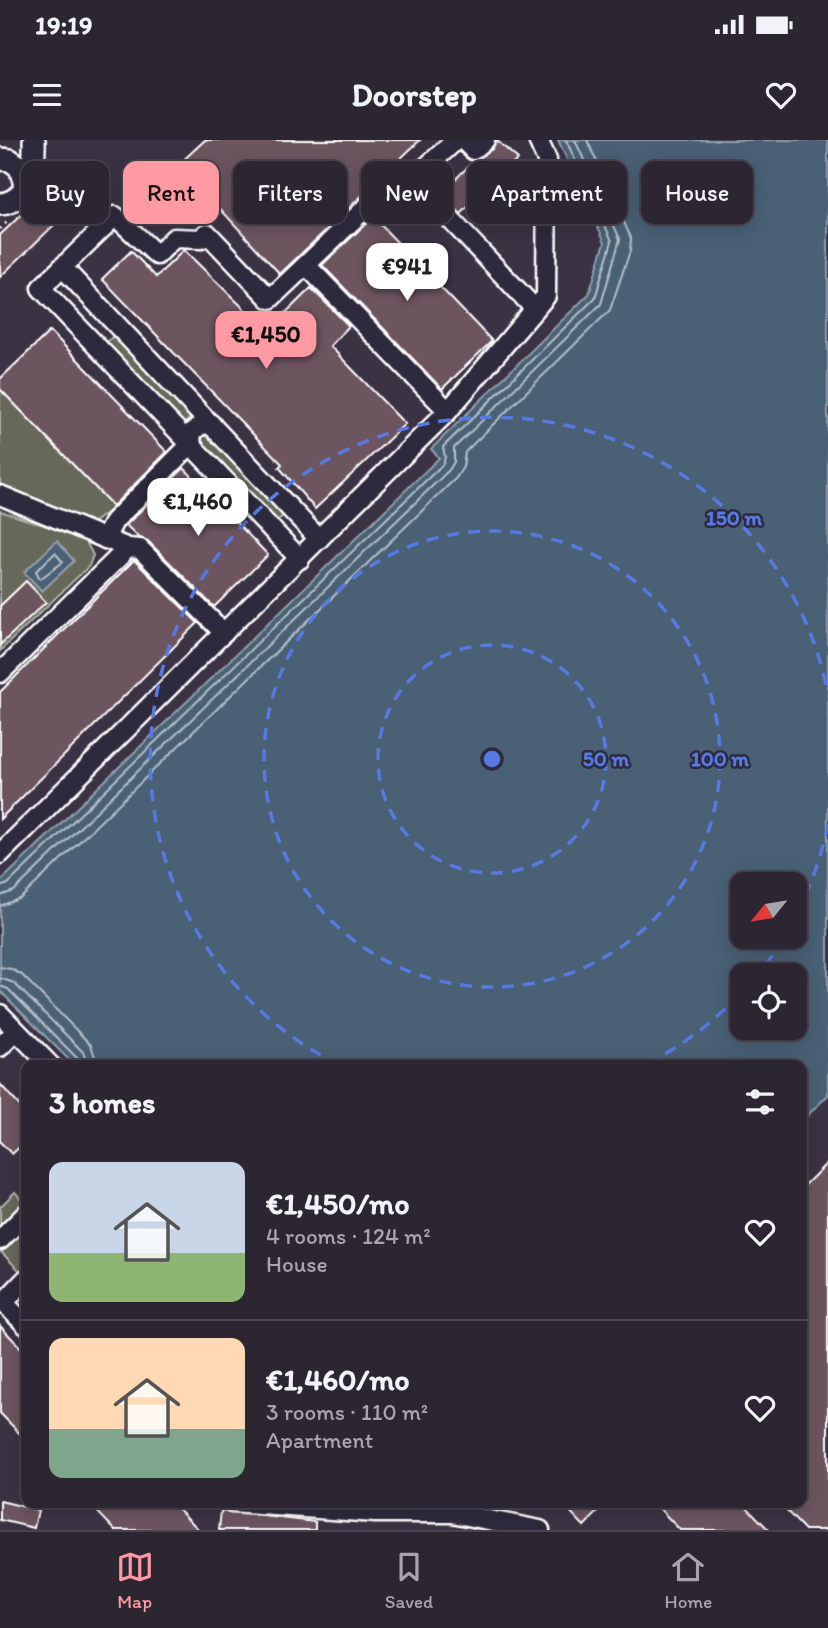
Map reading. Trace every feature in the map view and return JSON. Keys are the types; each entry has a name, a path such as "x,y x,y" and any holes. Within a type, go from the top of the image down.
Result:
{"main road":[{"path":"1,159 14,154 25,140"},
{"path":"33,161 34,140"},
{"path":"1,159 20,167 21,171"},
{"path":"3,204 21,194"}],"street":[{"path":"433,161 456,140"},
{"path":"463,140 473,150 485,140"},
{"path":"0,854 448,411 546,296 547,160 538,140"},
{"path":"300,559 41,288 115,216 157,255 174,238 201,239 207,233 270,299 361,212"},
{"path":"453,222 535,309"},
{"path":"306,265 448,411"},
{"path":"62,267 318,539"},
{"path":"87,336 88,323 96,315 108,315"},
{"path":"105,539 114,520 191,444 192,432 201,425 211,424"},
{"path":"0,495 128,548 140,549 224,633"},
{"path":"0,673 128,548"},
{"path":"0,1014 45,1060"},
{"path":"0,1047 16,1031"},
{"path":"0,1240 21,1219"},
{"path":"21,1284 2,1301 21,1320"},
{"path":"303,1508 375,1513 452,1513 540,1530"}],"green space":[{"path":"114,335 192,416 182,426 104,345"},
{"path":"0,389 114,507 93,523 0,486"},
{"path":"207,433 285,514 275,523 198,443"},
{"path":"0,511 84,538 93,555 89,566 0,651"},
{"path":"15,1192 21,1199 21,1205 0,1226 0,1207"},
{"path":"21,1227 21,1272 0,1251"}],"water":[{"path":"558,140 828,140 828,1095 807,1116 807,1060 69,1060 0,991 0,882 439,458 431,449 589,294 605,242 597,224 627,224 627,161 568,161"},
{"path":"57,541 74,561 42,591 24,572"}],"building":[{"path":"205,140 420,140 398,161 361,161 361,196 347,210 347,161 233,161 233,223 219,208 219,161 182,161"},
{"path":"496,140 518,159 474,161 492,149"},
{"path":"467,168 467,208 461,214 453,206 453,181"},
{"path":"21,215 21,224 55,224 0,277 0,235"},
{"path":"234,224 332,224 280,274"},
{"path":"366,224 380,224 492,341 442,389 322,265"},
{"path":"184,250 267,331 311,288 349,326 330,346 405,424 315,509 279,467 282,464 102,279 131,251 156,277"},
{"path":"50,331 167,452 113,506 0,389 0,379"},
{"path":"184,468 268,555 214,607 148,541 138,537 126,525"},
{"path":"134,560 198,623 0,819 0,692"},
{"path":"26,581 46,602 0,645 0,606"},
{"path":"0,1084 21,1107 21,1146 12,1154 0,1142"},
{"path":"828,1162 828,1530 805,1530 784,1508 807,1508 807,1183"},
{"path":"0,1326 21,1348 21,1435 0,1413"},
{"path":"0,1501 38,1510 34,1528 0,1520"},
{"path":"94,1508 178,1508 199,1530 115,1530"},
{"path":"567,1508 602,1508 584,1526"},
{"path":"659,1508 748,1508 769,1530 680,1530"},
{"path":"221,1511 315,1522 315,1530 219,1530"}]}
